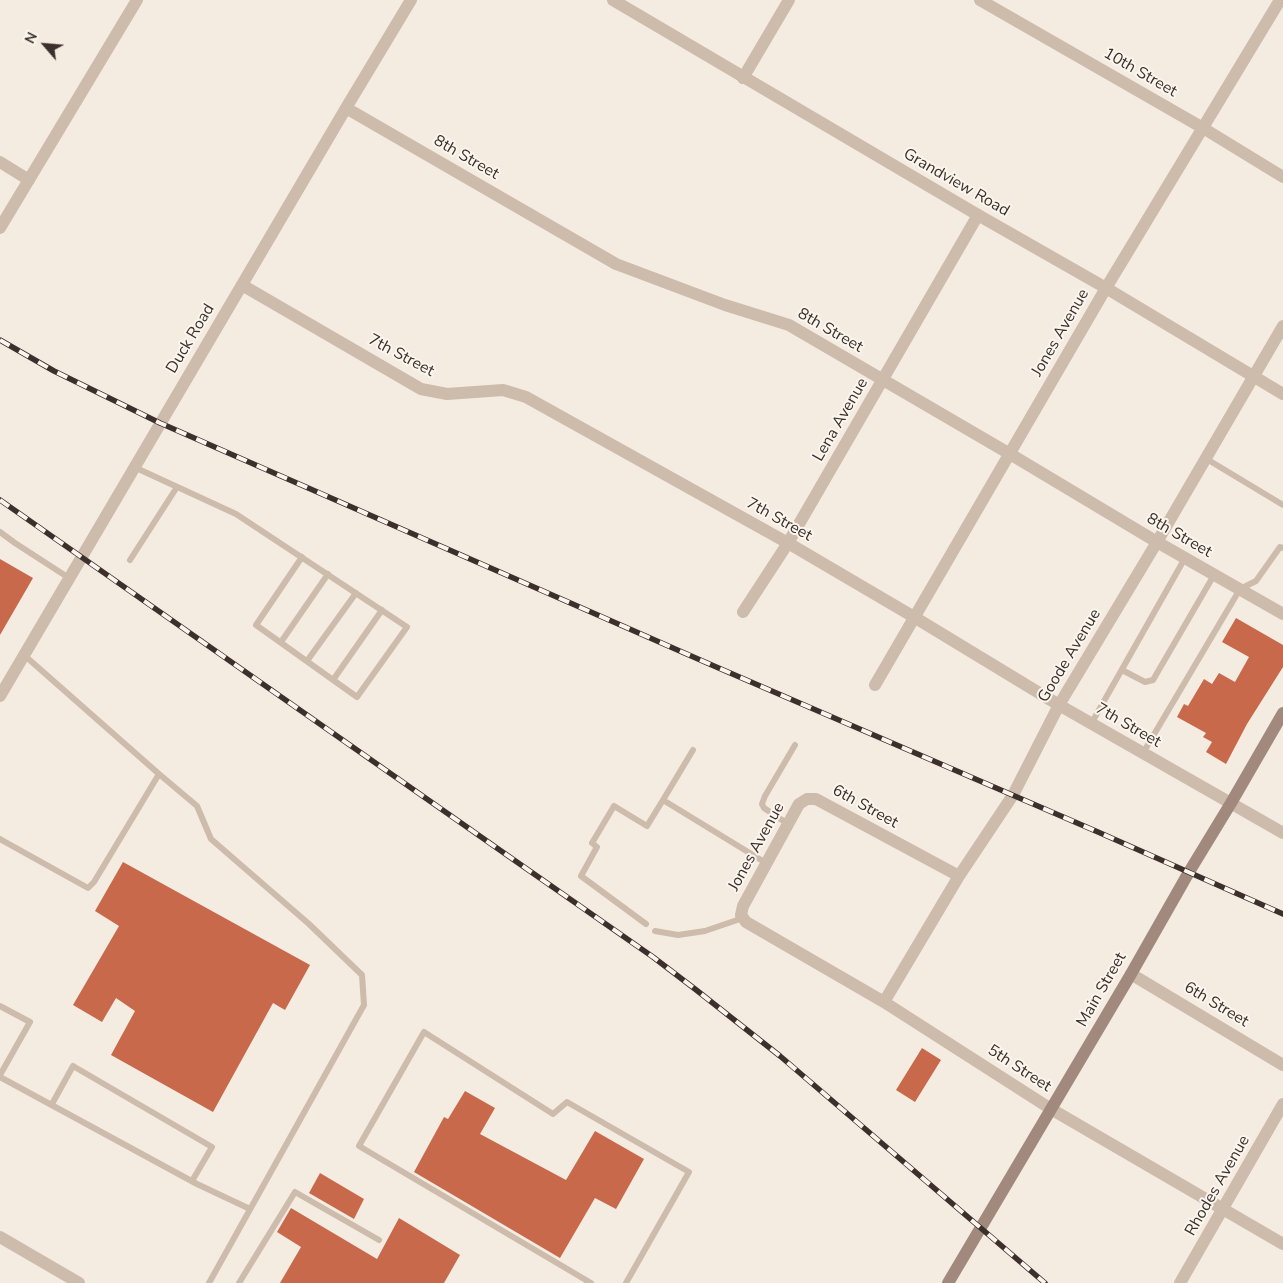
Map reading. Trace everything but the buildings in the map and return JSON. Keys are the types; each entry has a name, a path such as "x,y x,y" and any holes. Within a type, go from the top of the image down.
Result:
{"main road":[{"name":"Main Street","path":"948,1283 1283,713"}],"street":[{"path":"0,228 138,0"},
{"name":"Duck Road","path":"0,696 411,0"},
{"name":"Grandview Road","path":"613,0 743,78 1106,288 1283,394"},
{"path":"743,78 789,0"},
{"name":"10th Street","path":"980,0 1203,128 1283,177"},
{"name":"Jones Avenue","path":"874,685 1106,288 1280,0"},
{"name":"8th Street","path":"346,108 616,264 725,305 789,325 1283,614"},
{"path":"0,162 30,180"},
{"name":"Lena Avenue","path":"743,612 788,543 978,215"},
{"name":"7th Street","path":"242,285 421,388 447,394 503,390 526,397 788,543 1091,724 1283,833"},
{"name":"Goode Avenue","path":"884,1002 958,876 1012,795 1059,705 1283,326"},
{"name":"6th Street","path":"808,799 816,798 958,876"},
{"name":"Jones Avenue","path":"742,916 742,906 788,824 800,804 808,799"},
{"name":"5th Street","path":"742,916 746,922 884,1002 1051,1109 1283,1244"},
{"name":"6th Street","path":"1131,974 1283,1065"},
{"name":"Rhodes Avenue","path":"1180,1283 1283,1104"},
{"path":"0,1237 79,1283"}],"lane":[{"path":"1205,458 1283,505"},
{"path":"134,467 236,514 302,557 328,574 356,593 407,626 357,697 256,625 302,557"},
{"path":"130,560 178,487"},
{"path":"0,532 69,578"},
{"path":"1143,753 1240,589 1256,581 1280,546 1283,548"},
{"path":"1091,724 1185,558"},
{"path":"281,642 328,574"},
{"path":"1122,670 1145,682 1153,680 1214,575"},
{"path":"308,661 356,593"},
{"path":"333,680 382,610"},
{"path":"24,655 197,806 211,839 309,924 362,975 364,1005 209,1283"},
{"path":"788,824 764,808 762,804 794,745"},
{"path":"646,924 581,876 596,847 592,843 614,806 647,826 693,750"},
{"path":"0,839 88,888 94,882 159,774"},
{"path":"663,800 766,864"},
{"path":"655,931 678,935 705,931 742,916"},
{"path":"0,1006 30,1022 0,1076 192,1181 250,1209"},
{"path":"592,1283 358,1146 424,1032 553,1114 567,1102 689,1172 626,1283"},
{"path":"52,1104 72,1066 212,1147 192,1181"},
{"path":"240,1283 295,1192 379,1240"}],"railway":[{"path":"0,340 54,371 160,423 1283,914"},
{"path":"0,500 653,957 780,1056 1045,1283"}]}
